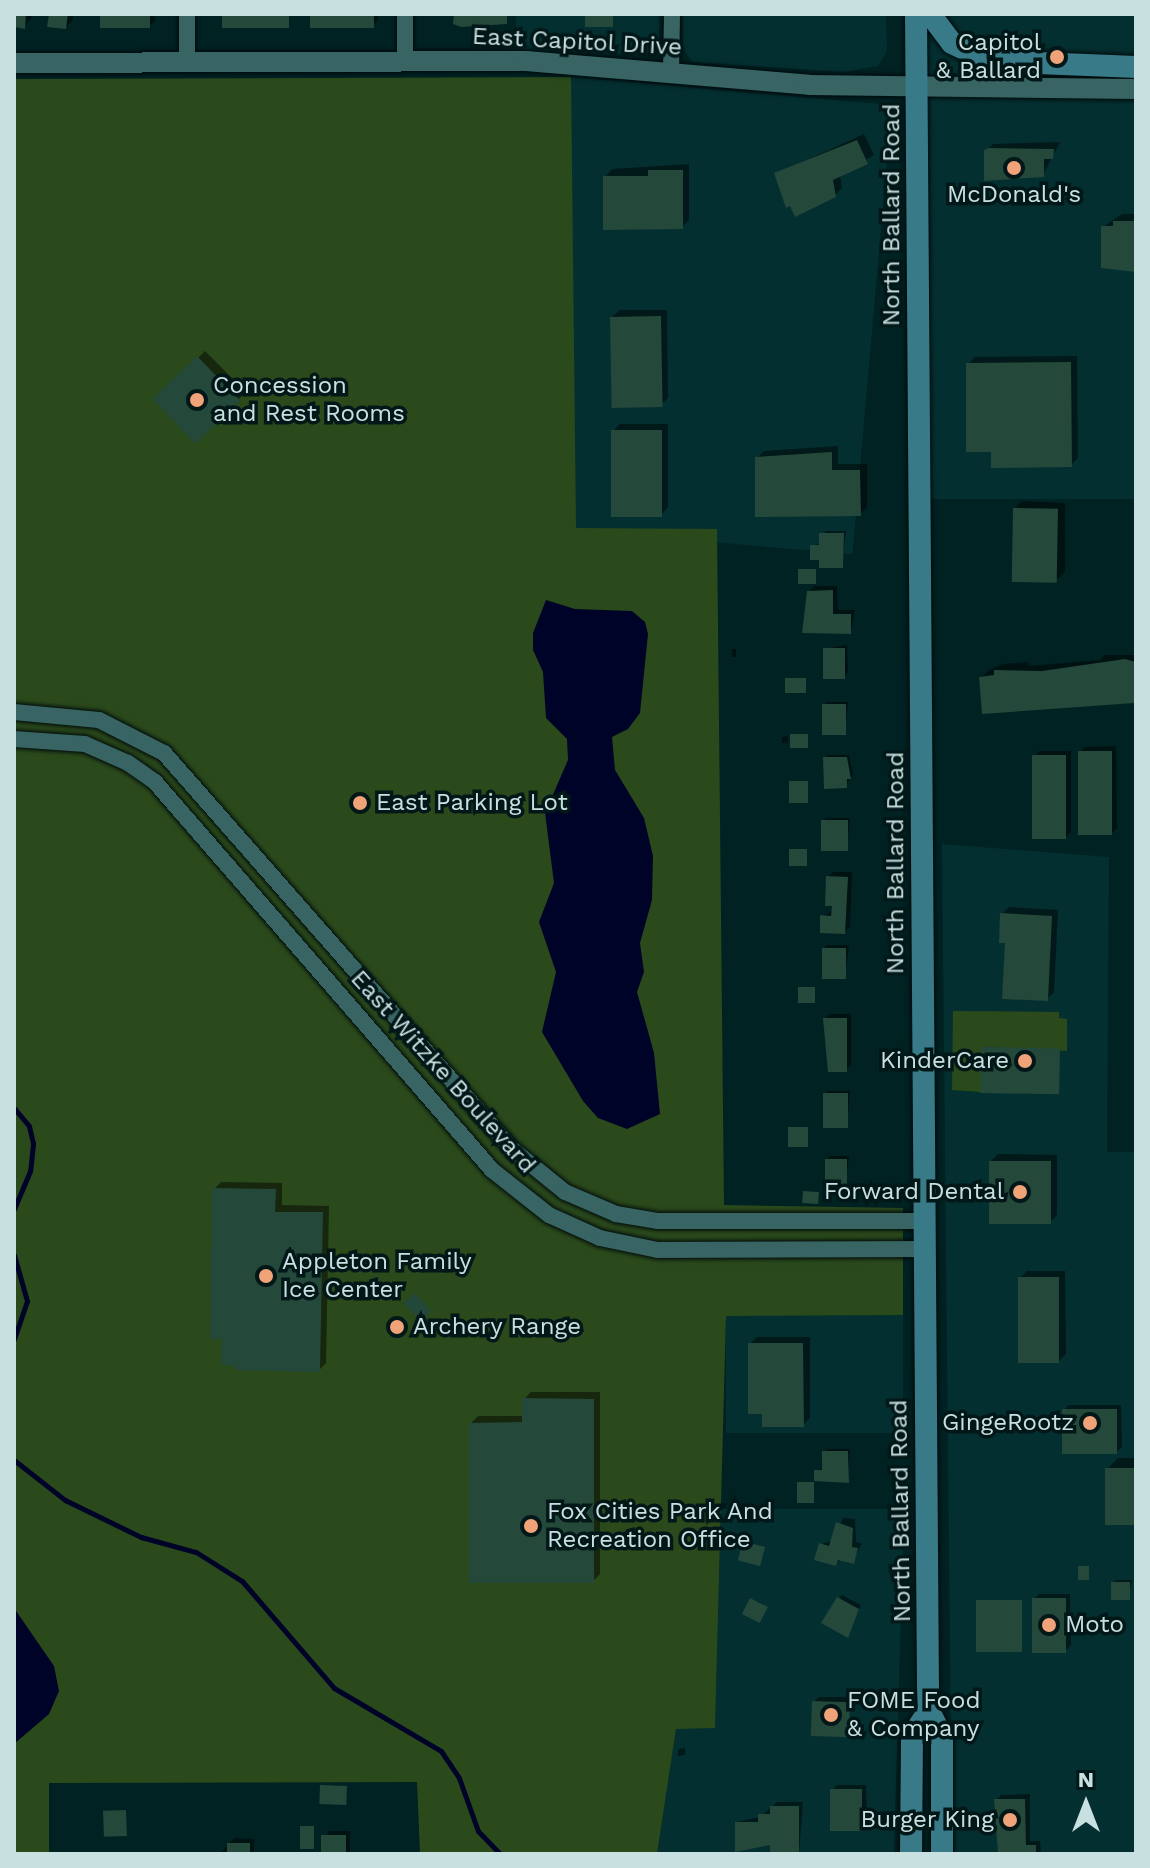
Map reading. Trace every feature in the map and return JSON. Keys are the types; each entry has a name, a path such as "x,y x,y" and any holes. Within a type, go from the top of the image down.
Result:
{"main road":[{"name":"North Ballard Road","path":"916,14 929,1711 942,1737 942,1854"},
{"path":"930,14 952,43 989,61 1136,67"},
{"name":"North Ballard Road","path":"911,1854 912,1736 929,1711"}],"street":[{"path":"187,14 187,63"},
{"path":"405,14 405,62"},
{"path":"671,72 672,14"},
{"name":"East Capitol Drive","path":"14,63 526,61 809,85 1136,89"},
{"name":"East Witzke Boulevard","path":"14,712 99,720 164,753 490,1125 534,1171 565,1192 616,1214 658,1221 924,1221"},
{"name":"East Witzke Boulevard","path":"14,739 85,744 128,763 155,782 492,1170 549,1215 600,1238 658,1250 924,1249"}],"shaded area":[{"path":"516,14 659,14 659,42 645,55 516,50"},
{"path":"682,14 886,14 887,51 878,66 844,72 693,62 683,50"},
{"path":"916,14 1136,14 1136,499 916,499"},
{"path":"571,77 892,105 852,554 532,526"},
{"path":"546,600 575,609 632,611 645,622 648,634 640,713 628,729 612,737 615,770 644,818 653,856 652,900 640,943 644,972 637,992 654,1053 660,1114 627,1129 598,1118 583,1101 542,1032 556,972 539,922 554,883 545,813 568,760 567,739 546,718 543,672 533,650 533,633"},
{"path":"942,844 1109,857 1107,1152 1136,1152 1136,1854 952,1854"},
{"path":"726,1315 903,1315 903,1433 726,1433"},
{"path":"721,1509 904,1509 894,1854 657,1854 676,1728 715,1728"},
{"path":"14,1608 54,1666 59,1691 49,1714 14,1744"}],"green space":[{"path":"571,77 576,528 717,529 724,1205 903,1208 903,1315 726,1316 715,1728 676,1729 657,1854 420,1854 417,1782 49,1783 49,1854 14,1854 14,79"},
{"path":"953,1011 1059,1012 1059,1018 1067,1019 1067,1051 982,1047 981,1092 952,1090"}],"building":[{"path":"14,14 26,14 25,29 14,27"},
{"path":"49,14 68,14 66,29 47,27"},
{"path":"100,14 150,14 150,28 100,28"},
{"path":"222,14 289,14 289,28 222,28"},
{"path":"310,14 374,14 374,28 310,28"},
{"path":"454,14 507,14 507,24 461,27 453,24"},
{"path":"585,14 613,14 613,27 585,27"},
{"path":"857,140 868,164 833,180 836,197 795,217 790,206 786,208 774,173"},
{"name":"McDonald's","path":"1054,149 1053,159 1044,159 1044,177 984,181 984,150"},
{"path":"648,170 683,170 683,229 603,230 603,176 648,176"},
{"path":"1113,221 1136,221 1136,272 1101,268 1101,226 1113,226"},
{"path":"661,316 663,407 612,408 610,317"},
{"name":"Concession and Rest Rooms","path":"197,356 240,401 195,444 152,399"},
{"path":"1071,362 1072,467 991,468 991,452 966,452 966,363"},
{"path":"611,430 662,430 662,517 611,517"},
{"path":"832,452 832,470 860,470 861,516 755,517 755,457"},
{"path":"1013,508 1058,509 1057,583 1012,582"},
{"path":"819,533 844,533 843,568 819,568 819,560 810,560 810,545 819,545"},
{"path":"798,569 816,569 816,584 798,584"},
{"path":"833,590 833,614 851,614 851,634 802,633 807,591"},
{"path":"823,648 845,648 845,679 823,679"},
{"path":"1125,659 1136,662 1134,703 982,714 979,677 994,675 994,670 1042,671"},
{"path":"785,678 806,678 806,693 785,693"},
{"path":"822,704 846,704 846,735 822,735"},
{"path":"790,734 808,734 808,748 790,748"},
{"path":"1078,751 1112,751 1112,835 1078,835"},
{"path":"1032,755 1066,755 1066,839 1032,839"},
{"path":"823,757 847,757 851,779 847,779 847,788 824,789"},
{"path":"789,781 808,781 808,803 789,803"},
{"path":"821,820 848,820 848,851 821,851"},
{"path":"789,849 807,849 807,866 789,866"},
{"path":"826,876 848,877 845,934 820,933 820,915 831,916 832,906 825,906"},
{"path":"1000,913 1052,916 1048,1001 1002,999 1005,943 999,943"},
{"path":"822,948 846,948 846,979 822,979"},
{"path":"798,987 815,987 815,1003 798,1003"},
{"path":"823,1018 847,1018 847,1072 828,1072"},
{"path":"981,1047 1060,1048 1059,1094 980,1093"},
{"path":"823,1093 848,1093 848,1128 823,1128"},
{"path":"788,1127 808,1127 808,1147 788,1147"},
{"path":"825,1159 847,1159 847,1184 825,1184"},
{"name":"Forward Dental","path":"989,1161 1051,1161 1051,1224 989,1224"},
{"name":"Appleton Family Ice Center","path":"212,1188 276,1189 275,1212 323,1212 320,1372 235,1370 235,1366 221,1365 222,1339 210,1339"},
{"path":"803,1191 819,1192 818,1204 802,1203"},
{"path":"1018,1277 1059,1277 1059,1363 1018,1363"},
{"path":"415,1293 432,1312 421,1322 404,1303"},
{"path":"748,1343 803,1343 804,1427 762,1427 762,1414 748,1414"},
{"name":"Fox Cities Park And Recreation Office","path":"522,1398 594,1399 594,1583 469,1583 469,1423 522,1422"},
{"name":"GingeRootz","path":"1062,1409 1117,1409 1117,1454 1062,1454"},
{"path":"822,1451 848,1451 849,1483 814,1481 814,1470 822,1470"},
{"path":"1105,1468 1136,1468 1136,1525 1105,1525"},
{"path":"797,1482 814,1482 814,1503 797,1503"},
{"path":"836,1522 853,1528 852,1547 858,1548 854,1564 838,1560 836,1566 814,1560 819,1543 829,1546"},
{"path":"743,1541 765,1547 760,1566 738,1560"},
{"path":"1078,1566 1089,1566 1089,1580 1078,1580"},
{"path":"1111,1582 1130,1582 1130,1600 1111,1600"},
{"path":"837,1597 859,1609 848,1638 821,1623"},
{"path":"750,1598 768,1607 760,1623 742,1614"},
{"name":"Moto","path":"1032,1598 1066,1598 1066,1653 1032,1653"},
{"path":"976,1600 1022,1600 1022,1652 976,1652"},
{"name":"FOME Food & Company","path":"812,1701 850,1702 849,1737 811,1736"},
{"path":"320,1785 347,1786 346,1805 319,1804"},
{"path":"830,1789 862,1789 862,1831 830,1831"},
{"name":"Burger King","path":"994,1799 1025,1799 1026,1845 1036,1845 1036,1854 998,1854"},
{"path":"770,1806 799,1806 799,1854 770,1854 770,1845 735,1852 735,1822 758,1822 758,1814 770,1814"},
{"path":"126,1810 127,1836 104,1837 103,1811"},
{"path":"300,1826 314,1826 314,1849 300,1849"},
{"path":"321,1835 346,1835 346,1854 321,1854"},
{"path":"227,1843 250,1843 250,1854 227,1854"}],"waterway":[{"path":"14,1108 29,1126 33,1144 30,1171 14,1209"},
{"path":"14,1255 27,1301 14,1339"},
{"path":"14,1460 65,1500 141,1537 196,1552 242,1581 334,1688 441,1751 459,1778 478,1831 500,1854"}],"place":[{"name":"Capitol & Ballard","path":"1057,57"},
{"name":"McDonald's","path":"1014,168"},
{"name":"Concession and Rest Rooms","path":"197,400"},
{"name":"East Parking Lot","path":"360,803"},
{"name":"KinderCare","path":"1025,1061"},
{"name":"Forward Dental","path":"1020,1192"},
{"name":"Appleton Family Ice Center","path":"266,1276"},
{"name":"Archery Range","path":"397,1327"},
{"name":"GingeRootz","path":"1090,1423"},
{"name":"Fox Cities Park And Recreation Office","path":"531,1526"},
{"name":"Moto","path":"1049,1625"},
{"name":"FOME Food & Company","path":"831,1715"},
{"name":"Burger King","path":"1010,1820"}]}
